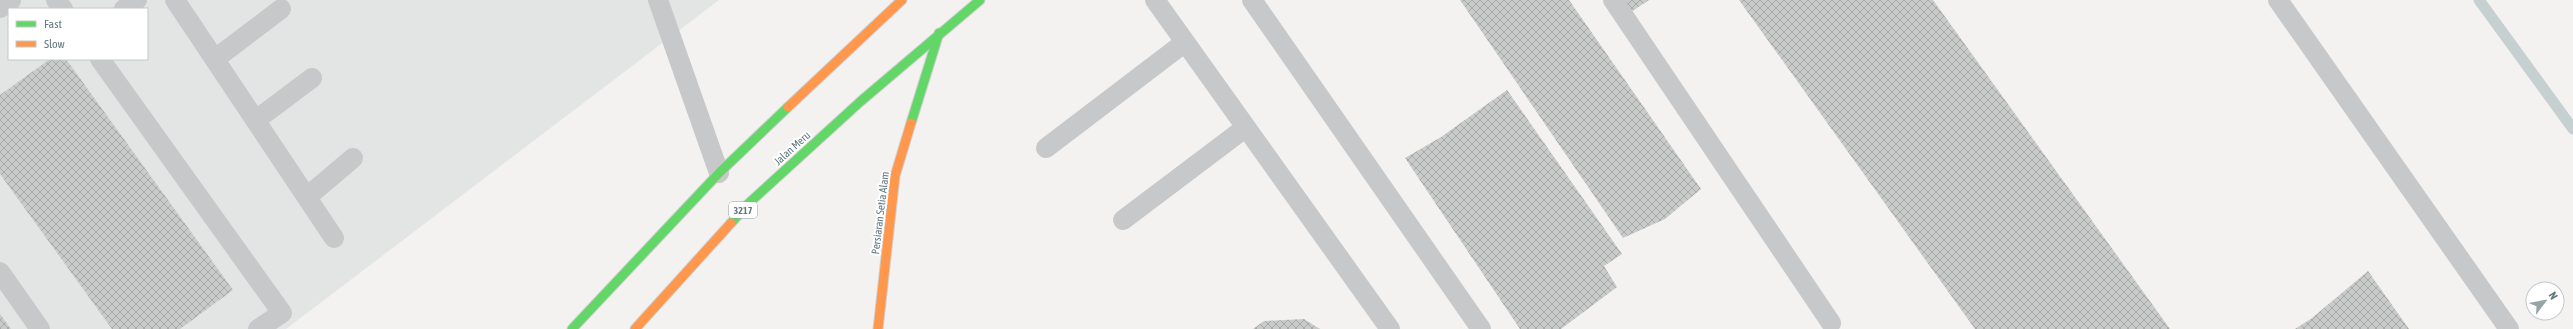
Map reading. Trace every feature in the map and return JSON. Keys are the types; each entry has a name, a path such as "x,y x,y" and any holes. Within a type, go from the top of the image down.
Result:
{"highway":[{"path":"572,329 718,173 902,0"},
{"name":"Jalan Meru","path":"635,329 749,203 939,33 980,0"},
{"name":"Persiaran Setia Alam","path":"878,329 895,176 939,33"}],"street":[{"path":"0,8 10,0"}],"lane":[{"path":"56,0 62,8"},
{"path":"125,8 137,0"},
{"path":"175,0 334,238"},
{"path":"658,0 718,173"},
{"path":"1155,0 1184,43 1390,329"},
{"path":"1252,0 1481,329"},
{"path":"1613,0 1831,323"},
{"path":"2278,0 2509,329"},
{"path":"215,59 281,9"},
{"path":"1046,148 1184,43"},
{"path":"101,60 282,313 258,329"},
{"path":"256,120 312,78"},
{"path":"1123,220 1246,128"},
{"path":"307,197 353,158"},
{"path":"0,272 40,329"}],"shaded area":[{"path":"0,0 719,0 286,329 0,329"}],"building":[{"path":"1460,0 1569,0 1701,189 1665,219 1623,238"},
{"path":"1623,0 1649,0 1631,12"},
{"path":"1739,0 1933,0 2170,329 1975,329"},
{"path":"49,60 67,60 233,290 180,329 112,329 0,174 0,95"},
{"path":"1507,90 1622,254 1604,266 1617,287 1561,329 1520,329 1405,158 1441,137"},
{"path":"2368,271 2409,329 2295,329 2312,318"},
{"path":"0,314 11,329 0,329"},
{"path":"1304,319 1320,329 1253,329 1264,321"}],"waterway":[{"path":"2479,0 2573,129"}],"traffic: fast":[{"path":"731,223 749,203 861,101 980,0"},
{"path":"911,123 939,33"},
{"path":"572,329 719,173 788,107"}],"traffic: slow":[{"path":"788,107 902,0"},
{"path":"878,329 895,176 911,123"},
{"path":"635,329 731,223"}]}
